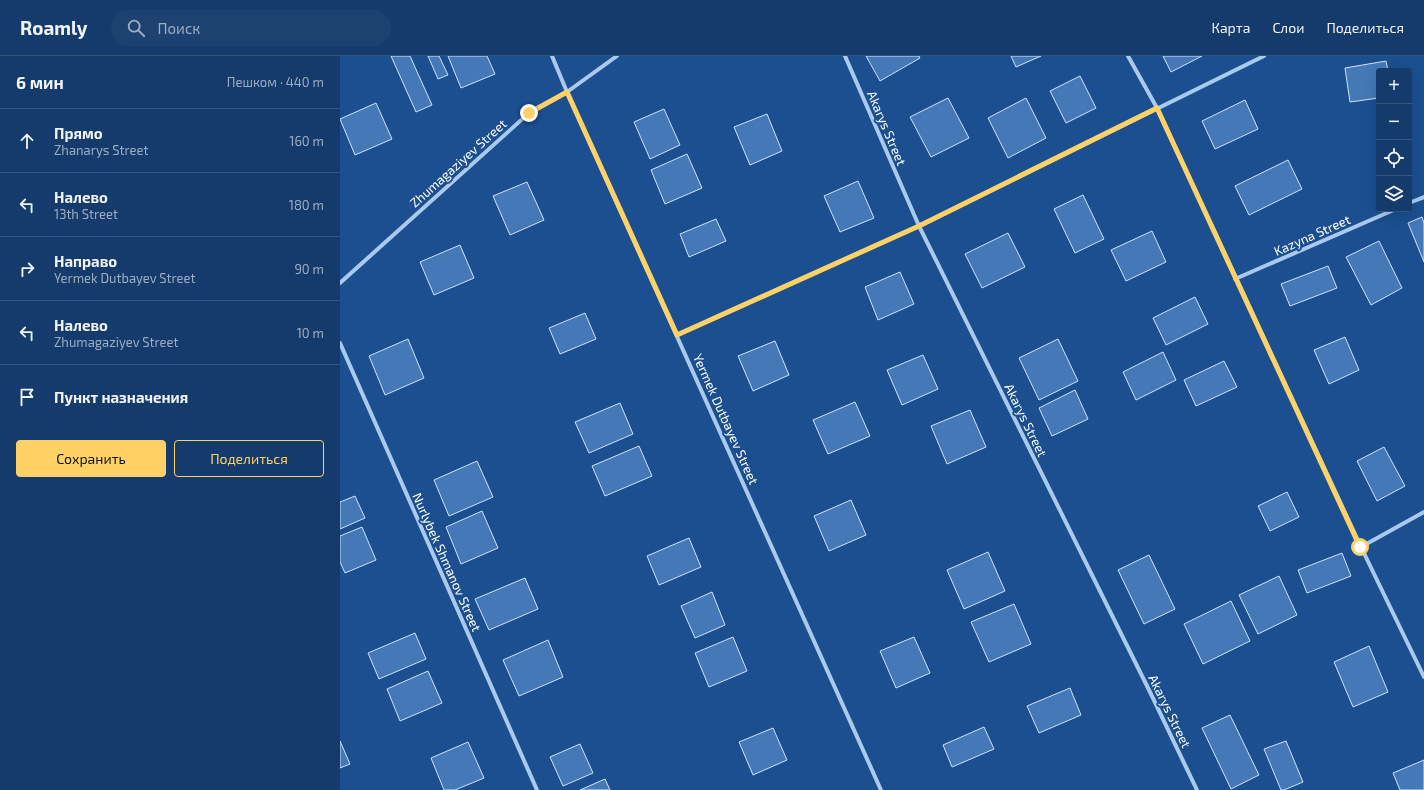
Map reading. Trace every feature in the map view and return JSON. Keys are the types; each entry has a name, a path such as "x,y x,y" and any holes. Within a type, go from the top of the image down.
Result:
{"street":[{"name":"Yermek Dutbayev Street","path":"552,56 881,790"},
{"name":"Zhumagaziyev Street","path":"340,283 529,113 567,92 617,56"},
{"name":"Akarys Street","path":"845,56 919,226 1197,790"},
{"path":"1128,56 1157,108 1360,547 1424,677"},
{"path":"677,335 919,226 1264,56"},
{"path":"1412,202 1424,197"},
{"name":"Kazyna Street","path":"1235,279 1389,212"},
{"name":"Nurlybek Shmanov Street","path":"340,343 536,790"},
{"path":"1360,547 1424,512"}],"building":[{"path":"391,56 410,56 432,105 416,112"},
{"path":"428,56 439,56 448,75 438,79"},
{"path":"448,56 487,56 495,74 461,88"},
{"path":"866,56 919,56 920,58 880,81"},
{"path":"1011,56 1041,56 1016,67"},
{"path":"1163,56 1202,56 1171,72"},
{"path":"1386,61 1387,68 1376,68 1376,98 1350,102 1345,68"},
{"path":"1080,76 1096,108 1066,123 1050,91"},
{"path":"948,98 969,138 931,157 910,117"},
{"path":"1026,98 1046,138 1008,158 988,118"},
{"path":"1245,100 1258,129 1215,149 1202,121"},
{"path":"376,103 392,139 355,155 340,119"},
{"path":"664,109 680,145 650,159 634,122"},
{"path":"767,114 782,151 750,165 734,127"},
{"path":"687,154 702,188 665,204 651,170"},
{"path":"1288,160 1302,189 1249,215 1235,186"},
{"path":"858,181 874,218 840,232 824,196"},
{"path":"527,182 544,220 510,235 493,196"},
{"path":"1083,195 1104,239 1075,253 1054,209"},
{"path":"1422,217 1424,223 1424,262 1408,223"},
{"path":"716,219 726,241 689,257 680,234"},
{"path":"1152,231 1166,262 1126,281 1111,250"},
{"path":"1008,233 1025,267 982,288 965,254"},
{"path":"1379,241 1402,288 1371,305 1346,257"},
{"path":"460,245 474,278 434,295 420,262"},
{"path":"1328,266 1337,288 1290,306 1281,284"},
{"path":"900,272 914,304 878,320 865,287"},
{"path":"1195,297 1208,324 1166,345 1153,318"},
{"path":"585,313 596,339 560,354 549,328"},
{"path":"1345,337 1359,370 1329,384 1314,350"},
{"path":"408,339 424,378 385,395 369,356"},
{"path":"1058,339 1078,381 1039,400 1019,358"},
{"path":"775,341 789,375 753,391 738,356"},
{"path":"1163,352 1176,380 1136,400 1123,372"},
{"path":"923,355 938,389 902,405 887,370"},
{"path":"1224,361 1237,387 1196,406 1184,380"},
{"path":"1075,390 1088,419 1052,436 1039,408"},
{"path":"855,402 870,436 828,454 813,420"},
{"path":"620,403 633,434 589,453 575,422"},
{"path":"970,410 986,447 947,464 931,426"},
{"path":"639,446 652,476 605,496 592,466"},
{"path":"1384,447 1405,486 1377,501 1357,461"},
{"path":"477,461 493,497 449,516 434,480"},
{"path":"1287,492 1299,517 1270,531 1258,506"},
{"path":"355,496 365,518 340,529 340,502"},
{"path":"851,500 866,535 829,551 814,516"},
{"path":"482,511 498,548 461,564 446,527"},
{"path":"362,527 376,560 345,573 340,562 340,536"},
{"path":"689,538 701,567 659,585 647,556"},
{"path":"988,552 1005,591 964,609 947,570"},
{"path":"1342,553 1351,576 1307,593 1298,570"},
{"path":"1149,555 1175,609 1144,624 1118,570"},
{"path":"1279,576 1297,615 1258,634 1239,595"},
{"path":"525,578 538,609 489,630 475,599"},
{"path":"712,592 725,625 695,638 681,606"},
{"path":"1231,601 1250,641 1203,664 1184,624"},
{"path":"1014,604 1031,644 989,662 971,622"},
{"path":"415,633 426,659 379,679 368,653"},
{"path":"733,637 747,671 709,687 695,653"},
{"path":"914,637 930,673 896,688 880,651"},
{"path":"548,640 563,677 519,696 503,660"},
{"path":"1369,646 1388,692 1353,707 1334,662"},
{"path":"428,671 442,703 400,721 387,689"},
{"path":"1070,688 1081,715 1039,733 1027,706"},
{"path":"1230,715 1259,775 1231,789 1202,728"},
{"path":"984,727 994,749 952,767 943,745"},
{"path":"773,728 787,760 753,775 739,742"},
{"path":"340,741 350,764 340,768"},
{"path":"1286,741 1303,782 1281,790 1264,749"},
{"path":"468,742 484,778 455,790 444,790 431,758"},
{"path":"580,744 593,773 563,786 550,757"},
{"path":"1424,760 1424,790 1400,790 1393,773"},
{"path":"605,779 610,790 580,790"}],"route":[{"path":"529,113 567,92 677,335 919,226 1157,108 1360,547"}]}
